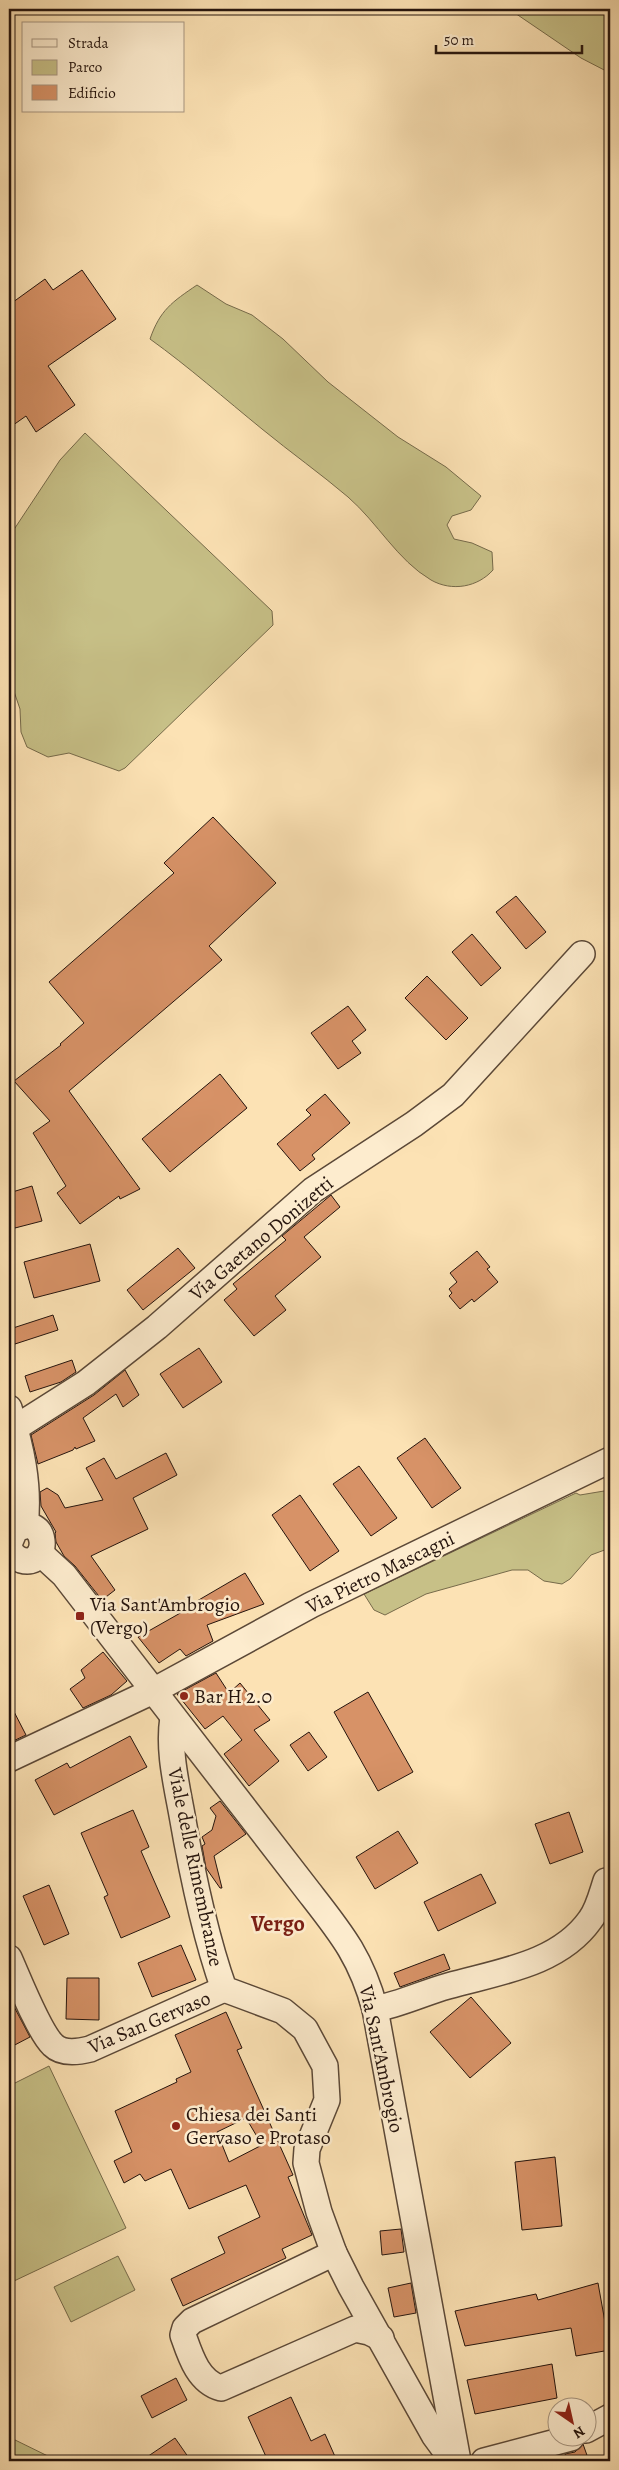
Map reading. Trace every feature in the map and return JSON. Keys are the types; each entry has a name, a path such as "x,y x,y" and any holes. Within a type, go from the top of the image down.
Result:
{"street":[{"name":"Via Gaetano Donizetti","path":"12,1418 86,1383 157,1327 313,1190 414,1124 453,1095 582,954"},
{"path":"12,1418 25,1472 27,1500 13,1545"},
{"name":"Via Pietro Mascagni","path":"9,1760 153,1691 311,1605 610,1460"},
{"name":"Via Sant'Ambrogio","path":"13,1545 25,1560 31,1560 40,1553 64,1574 348,1944 365,1974 375,2009 458,2461"},
{"name":"Viale delle Rimembranze","path":"173,1717 170,1739 172,1758 190,1858 206,1929 224,1989 283,2012 305,2028 325,2066 328,2100 306,2148 306,2163 319,2212 334,2253 434,2435 453,2461"},
{"path":"375,2009 397,2005 432,1990 523,1966 564,1947 591,1920 606,1881"},
{"name":"Via San Gervaso","path":"9,1958 42,2029 53,2046 66,2051 78,2052 90,2049 224,1989"},
{"path":"334,2253 192,2320 185,2328 184,2335 201,2376 210,2385 221,2388 355,2329 369,2332 381,2338"},
{"path":"596,2425 610,2417"},
{"path":"484,2461 546,2445"}],"green space":[{"path":"509,9 610,9 610,73 581,58"},
{"path":"197,285 226,304 252,315 283,339 328,382 398,437 446,467 481,496 471,510 452,516 447,525 454,539 472,543 492,552 493,570 487,576 472,584 456,587 439,584 419,572 398,552 348,497 150,339 158,321 168,308"},
{"path":"85,433 272,611 273,625 125,768 119,771 69,753 48,757 27,747 21,732 20,709 9,677 9,537 60,460"},
{"path":"610,1490 610,1548 591,1555 570,1579 562,1584 544,1581 528,1570 512,1570 426,1594 385,1615 374,1610 364,1594 576,1493 580,1495"},
{"path":"49,2066 126,2228 14,2281 9,2269 9,2086"},
{"path":"118,2256 135,2290 71,2322 54,2287"},
{"path":"9,2437 58,2461 9,2461"}],"building":[{"path":"82,270 116,319 48,366 75,405 36,432 26,416 9,428 9,305 45,279 53,290"},
{"path":"213,817 276,883 209,946 222,960 69,1091 140,1189 120,1199 119,1196 80,1224 57,1193 66,1186 33,1133 50,1121 14,1081 61,1045 84,1023 49,982 174,873 164,863"},
{"path":"516,896 546,932 526,949 496,912"},
{"path":"472,934 501,968 481,986 452,952"},
{"path":"427,976 468,1018 446,1040 405,998"},
{"path":"348,1006 366,1030 352,1041 361,1053 338,1069 311,1033"},
{"path":"220,1074 247,1108 170,1172 142,1139"},
{"path":"325,1094 350,1123 312,1155 315,1159 300,1171 277,1144 311,1115 306,1110"},
{"path":"32,1186 42,1221 15,1228 9,1208 9,1193"},
{"path":"331,1195 340,1207 304,1237 321,1257 275,1296 286,1310 254,1336 224,1300 237,1289 233,1284 286,1240 282,1236"},
{"path":"90,1244 100,1281 34,1298 24,1262"},
{"path":"178,1248 195,1268 143,1310 127,1290"},
{"path":"477,1251 490,1267 487,1269 498,1282 474,1302 472,1299 460,1309 449,1296 452,1293 449,1289 457,1282 450,1273"},
{"path":"53,1315 58,1330 15,1344 10,1329"},
{"path":"199,1348 222,1382 183,1408 160,1374"},
{"path":"72,1360 76,1372 61,1382 30,1392 25,1376"},
{"path":"125,1370 139,1395 123,1407 116,1394 83,1418 95,1441 76,1449 75,1447 73,1450 38,1464 31,1435 94,1395"},
{"path":"425,1438 461,1488 432,1508 397,1458"},
{"path":"166,1453 177,1475 133,1498 148,1529 91,1556 115,1590 102,1600 75,1566 64,1556 56,1542 56,1532 41,1506 40,1492 47,1488 58,1495 65,1508 103,1500 86,1468 104,1458 116,1479"},
{"path":"359,1466 397,1518 371,1536 333,1484"},
{"path":"300,1495 339,1551 310,1571 272,1515"},
{"path":"245,1573 264,1604 207,1625 213,1641 186,1656 180,1649 159,1663 138,1637 198,1603 197,1601"},
{"path":"103,1652 127,1681 111,1695 83,1708 70,1689 85,1678 81,1670"},
{"path":"216,1673 229,1693 240,1683 270,1720 254,1730 279,1761 249,1786 224,1754 242,1740 223,1716 205,1729 177,1694"},
{"path":"368,1692 413,1772 378,1791 334,1712"},
{"path":"9,1702 26,1735 9,1743"},
{"path":"309,1732 327,1757 308,1771 290,1745"},
{"path":"130,1736 147,1767 54,1815 35,1780 67,1763 70,1768"},
{"path":"220,1801 246,1834 214,1856 222,1888 220,1888 206,1868 202,1846 205,1844 202,1837 212,1830 216,1816 210,1808"},
{"path":"133,1810 149,1847 141,1851 170,1917 121,1938 104,1897 108,1895 81,1833"},
{"path":"569,1812 583,1852 550,1864 535,1824"},
{"path":"398,1831 418,1863 375,1889 356,1857"},
{"path":"481,1874 496,1903 438,1931 424,1902"},
{"path":"49,1885 69,1934 44,1945 23,1896"},
{"path":"181,1945 196,1980 152,1997 138,1963"},
{"path":"444,1954 450,1969 400,1987 394,1973"},
{"path":"67,1978 99,1978 99,2020 66,2019"},
{"path":"9,1997 30,2037 9,2048"},
{"path":"471,1997 511,2043 470,2078 430,2032"},
{"path":"226,2012 242,2048 237,2050 293,2175 288,2177 312,2235 282,2249 286,2258 183,2306 171,2279 225,2253 218,2237 260,2217 246,2185 189,2209 171,2169 145,2181 140,2174 124,2183 114,2161 132,2152 115,2111 177,2082 176,2079 191,2072 175,2035","holes":["246,2118 262,2145 229,2162 217,2132"]},
{"path":"555,2157 562,2226 522,2230 515,2162"},
{"path":"401,2229 404,2252 382,2255 380,2231"},
{"path":"411,2283 416,2313 394,2317 388,2288"},
{"path":"598,2283 610,2350 576,2356 571,2328 465,2346 455,2311 536,2294 538,2300"},
{"path":"552,2364 557,2398 546,2398 546,2400 475,2414 467,2380"},
{"path":"176,2378 187,2400 152,2418 141,2396"},
{"path":"291,2397 311,2441 325,2434 337,2461 268,2461 248,2417"},
{"path":"175,2438 191,2461 141,2461"},
{"path":"579,2448 584,2448 589,2461 567,2461 565,2454 575,2452"}],"place":[{"name":"Via Sant'Ambrogio (Vergo)","path":"80,1616"},
{"name":"Bar H 2.0","path":"184,1696"},
{"name":"Chiesa dei Santi Gervaso e Protaso","path":"176,2126"}],"district":[{"name":"Vergo","path":"278,1923"}]}
